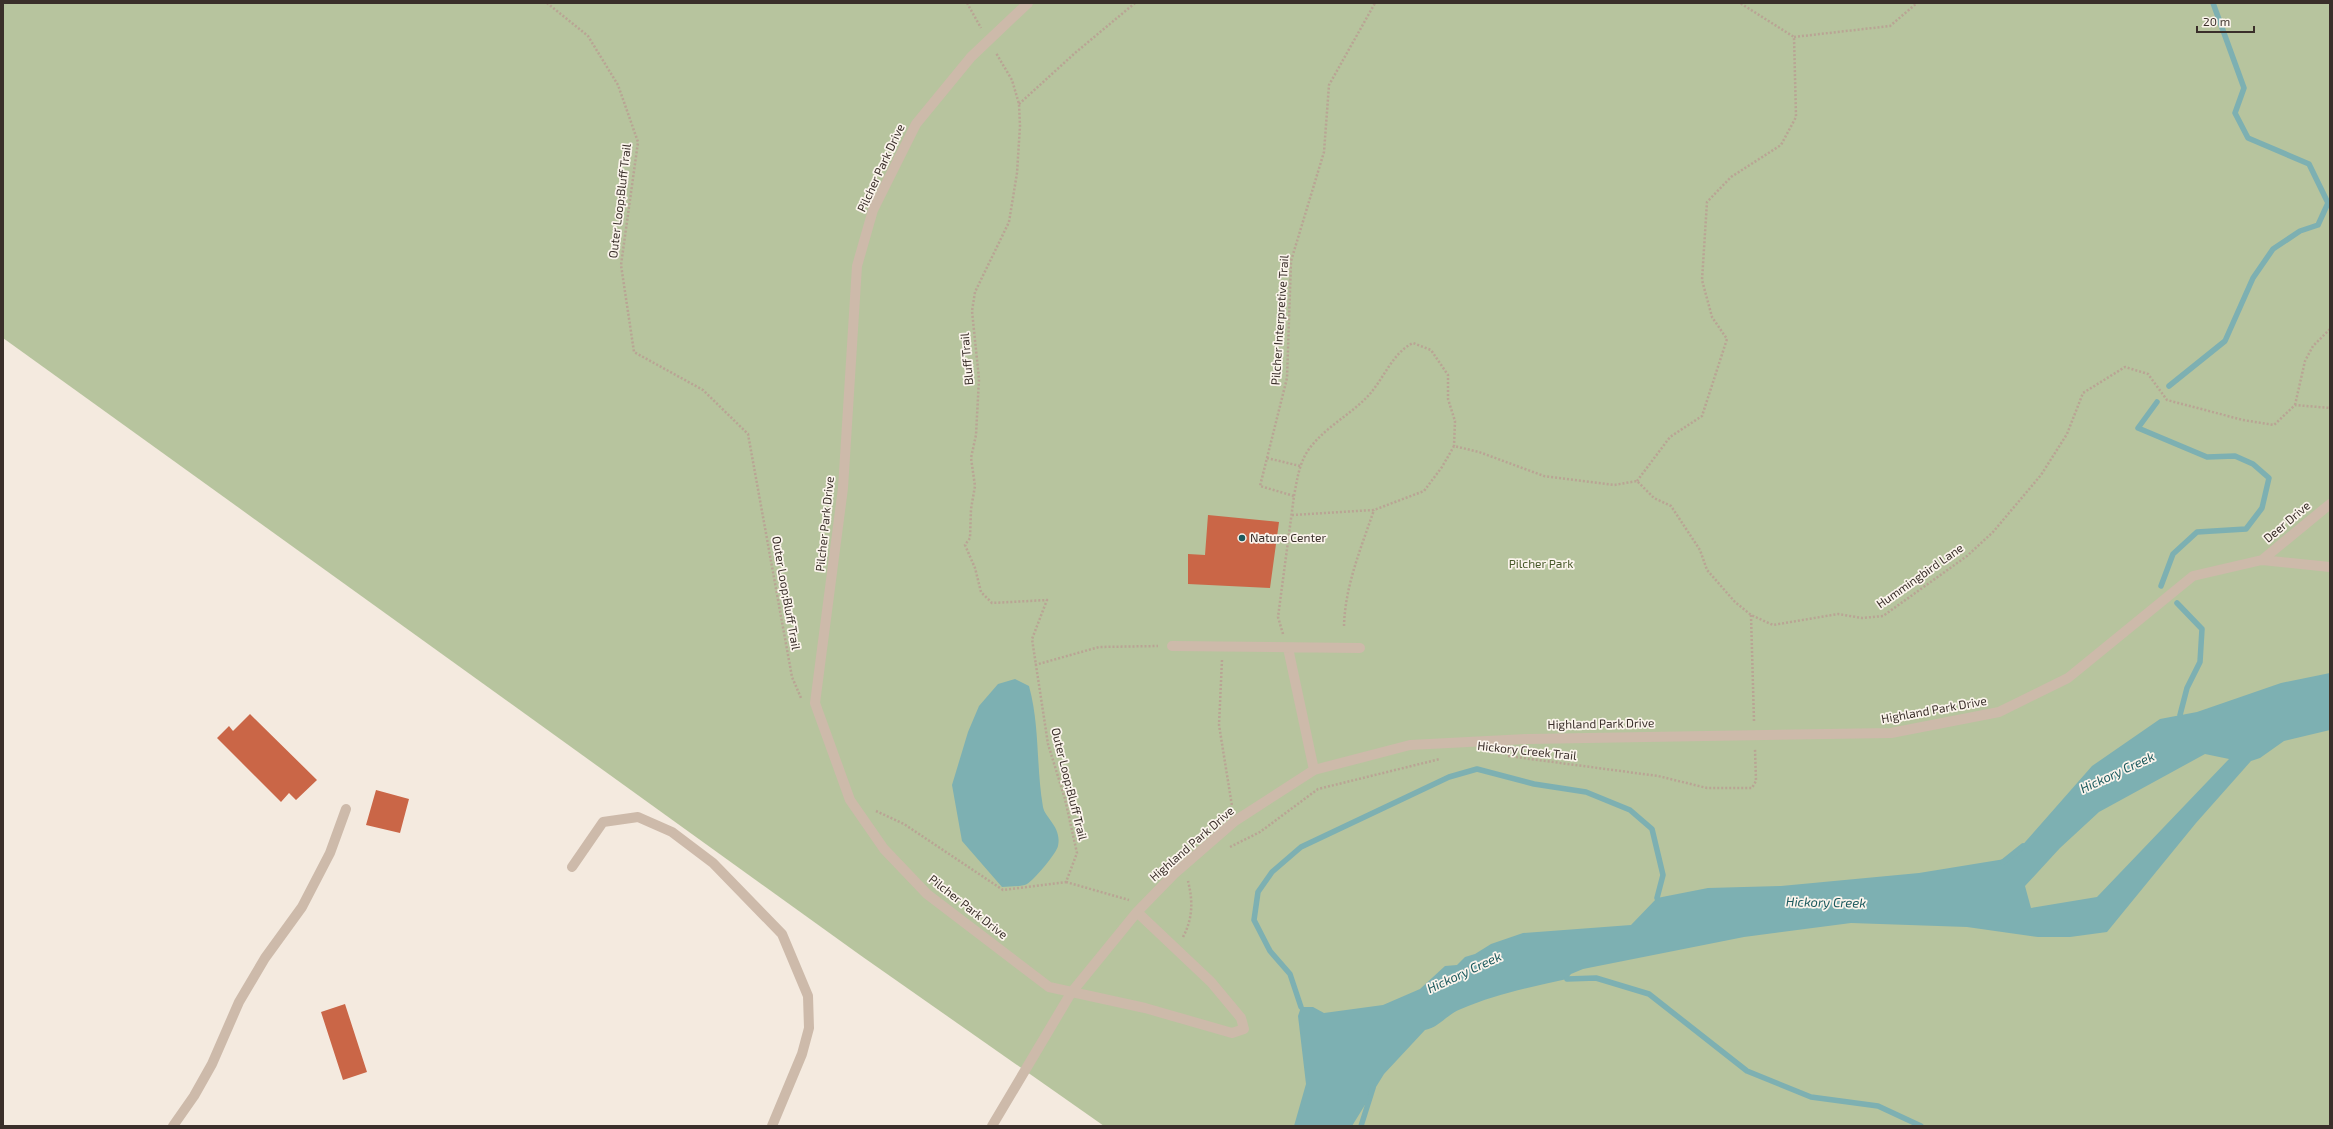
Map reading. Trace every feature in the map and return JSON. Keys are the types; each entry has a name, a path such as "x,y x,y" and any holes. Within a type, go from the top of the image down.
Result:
{"street":[{"name":"Pilcher Park Drive","path":"1028,3 971,57 916,124 873,210 857,266 843,488 815,703 850,800 884,849 927,894 1049,987 1145,1008 1232,1034 1244,1029 1241,1018 1211,982 1177,950"},
{"name":"Deer Drive","path":"2262,560 2330,504"},
{"name":"Highland Park Drive","path":"992,1126 1071,993 1136,912 1184,865 1235,820 1314,770 1410,745 1528,739 1891,733 1999,712 2068,678 2193,576 2262,560 2330,567"},
{"path":"1172,646 1360,648"},
{"path":"1288,648 1314,770"},
{"path":"173,1126 194,1096 212,1064 239,1002 265,958 302,907 330,853 346,809"},
{"path":"572,867 603,822 638,817 672,832 714,862 782,934 808,996 809,1028 802,1054 772,1126"},
{"path":"1136,912 1177,950"}],"path":[{"name":"Outer Loop;Bluff Trail","path":"547,3 588,36 618,85 638,142 621,264 634,352 703,390 748,434 792,677 804,705"},
{"name":"Bluff Trail","path":"967,3 1012,80 1019,104 1020,126 1017,173 1009,222 975,292 972,311 979,378 976,435 971,458 975,486 971,509 970,538 965,545 975,568 981,592 992,603 1047,600 1032,639 1035,665"},
{"path":"1019,104 1135,3"},
{"name":"Pilcher Interpretive Trail","path":"1294,496 1260,486 1287,378 1291,261 1324,152 1329,85 1375,3"},
{"path":"1740,3 1794,37 1890,26 1917,3"},
{"path":"1454,446 1479,452 1544,476 1614,485 1638,481 1670,437 1702,416 1726,339 1712,317 1702,280 1707,202 1731,177 1781,146 1796,117 1794,37"},
{"path":"2330,329 2313,346 2305,361 2295,405 2330,408"},
{"path":"1288,648 1278,617 1294,496 1300,466 1307,452 1321,435 1348,415 1368,395 1401,349 1413,343 1431,350 1448,375 1448,399 1455,421 1454,446 1442,467 1424,491 1374,510 1292,515"},
{"name":"Hummingbird Lane","path":"1638,481 1654,498 1671,506 1700,550 1707,570 1736,602 1751,615 1773,625 1838,614 1862,618 1884,616 1968,556 1993,532 2041,475 2067,434 2083,393 2125,367 2148,374 2167,400 2243,420 2274,424 2295,405"},
{"path":"1267,458 1300,466"},
{"path":"1344,626 1344,608 1354,570 1374,510"},
{"name":"Hickory Creek Trail","path":"1500,756 1658,776 1707,788 1752,788 1756,781 1751,615"},
{"path":"1035,665 1098,647 1172,646"},
{"path":"1223,647 1219,725 1235,820"},
{"name":"Outer Loop;Bluff Trail","path":"1035,665 1048,744 1064,798 1077,853 1066,882"},
{"path":"1226,848 1260,832 1318,789 1441,759"},
{"path":"850,800 904,824 1003,890 1066,882 1130,901 1136,897"},
{"path":"1177,950 1189,926 1193,904 1184,865"}],"green space":[{"name":"Pilcher Park","path":"3,3 2330,3 2330,1126 1104,1126 860,955 3,338"}],"water":[{"path":"2330,673 2330,730 2284,741 2260,758 2251,761 2196,823 2107,932 2070,937 2038,937 1967,927 1851,923 1744,937 1583,969 1571,974 1567,979 1513,991 1474,1004 1456,1011 1435,1026 1425,1030 1384,1074 1352,1126 1294,1126 1306,1084 1298,1016 1301,1007 1313,1007 1324,1013 1383,1005 1420,989 1445,966 1457,965 1465,957 1475,954 1491,944 1523,933 1631,925 1657,898 1708,888 1781,886 1919,873 2011,858 2092,766 2160,719 2197,712 2281,683","holes":["2205,754 2229,759 2097,897 2031,908 2025,886 2060,848 2099,812"]},
{"path":"1015,679 1029,686 1035,716 1039,777 1043,807 1044,811 1056,828 1059,839 1058,846 1053,855 1035,878 1022,886 1002,887 962,841 952,785 968,732 979,706 998,684"}],"building":[{"name":"Nature Center","path":"1208,515 1279,522 1270,588 1188,584 1188,554 1205,555"},
{"path":"250,714 317,780 296,800 289,793 281,802 217,738 229,726 233,731"},
{"path":"376,790 409,799 400,833 366,825"},
{"path":"345,1004 367,1072 343,1080 321,1012"}],"waterway":[{"path":"2169,386 2225,341 2253,278 2273,249 2300,231 2318,225 2328,203 2309,164 2248,138 2235,113 2244,88 2213,3"},
{"path":"2157,402 2138,428 2207,457 2235,456 2253,464 2269,478 2262,508 2246,529 2197,532 2173,554 2161,586"},
{"path":"2177,603 2202,629 2200,662 2187,688 2180,715"},
{"path":"1301,1007 1290,974 1270,951 1254,920 1258,892 1272,872 1301,847 1449,777 1477,769 1534,784 1586,792 1630,810 1652,829 1663,875 1657,898"},
{"name":"Hickory Creek","path":"2003,862 2023,846"},
{"path":"1567,979 1596,978 1649,994 1747,1071 1811,1097 1878,1106 1921,1126"},
{"name":"Hickory Creek","path":"1361,1126 1373,1088"}],"place":[{"name":"Nature Center","path":"1242,538"}]}
